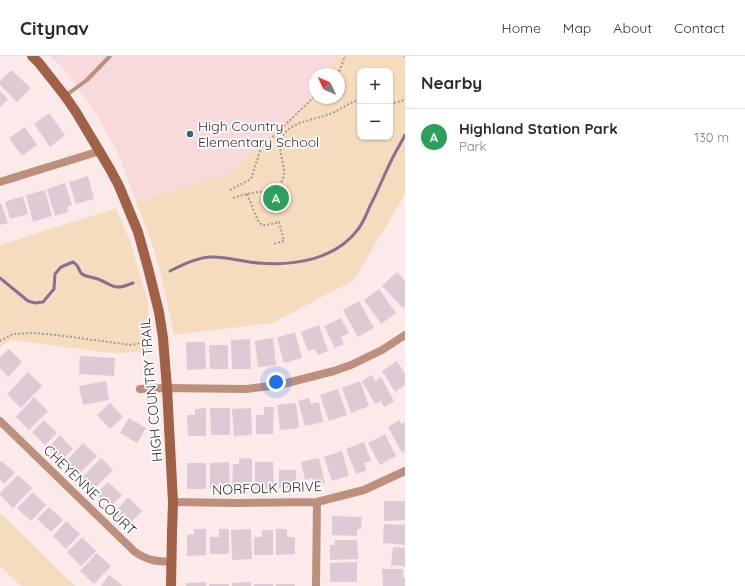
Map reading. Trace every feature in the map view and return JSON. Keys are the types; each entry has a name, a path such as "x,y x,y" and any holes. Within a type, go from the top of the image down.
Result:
{"street":[{"name":"HIGH COUNTRY TRAIL","path":"32,56 65,96 100,151 119,186 142,245 162,332 167,388 173,502 171,586"},
{"path":"0,182 100,151"},
{"path":"140,389 246,389 279,385 329,373 351,365 382,350 405,334"},
{"name":"CHEYENNE COURT","path":"0,421 135,552 144,558 153,561 171,562"},
{"name":"NORFOLK DRIVE","path":"173,502 318,502 364,490 405,471"},
{"path":"316,586 318,502"}],"lane":[{"path":"65,96 87,80 110,56"}],"path":[{"path":"341,68 345,56"},
{"path":"393,103 402,101 405,98"},
{"path":"233,198 272,190 280,184 285,170 281,152 281,141 285,131 298,124 332,113 357,101"},
{"path":"230,190 251,179 261,148 309,102"},
{"path":"247,194 258,221 267,225 279,222 284,241 273,244"},
{"path":"0,341 13,334 34,333 131,345 150,341"}],"shaded area":[{"name":"High Country Elementary School","path":"51,56 336,56 331,68 309,68 309,100 230,173 136,202 118,153 97,116 67,73"},
{"path":"336,56 405,56 405,194 354,280 273,323 174,335 154,249 136,202 230,173 309,100 309,104 345,104 345,68 331,68"},
{"path":"116,208 130,241 147,298 152,352 111,353 11,340 0,347 0,245"},
{"path":"0,513 75,586 21,586 0,566"}],"building":[{"path":"11,70 31,88 17,102 0,85 0,81"},
{"path":"0,91 8,99 0,107"},
{"path":"49,113 65,135 50,147 34,124"},
{"path":"25,127 37,145 22,156 9,138"},
{"path":"88,176 94,199 76,204 69,182"},
{"path":"65,183 72,205 67,207 68,212 55,216 47,189"},
{"path":"45,190 52,216 33,222 26,195"},
{"path":"23,196 28,214 10,219 5,202"},
{"path":"0,203 8,223 0,225"},
{"path":"397,272 405,281 405,306 403,308 382,286"},
{"path":"379,289 396,313 381,324 364,300"},
{"path":"359,301 374,328 358,337 343,310"},
{"path":"341,318 349,333 341,337 344,344 335,348 324,326"},
{"path":"319,325 328,351 318,355 315,349 308,351 301,332"},
{"path":"295,332 302,358 284,363 277,338"},
{"path":"273,338 276,365 258,367 255,341"},
{"path":"250,339 251,369 232,369 231,340"},
{"path":"186,342 205,342 206,369 187,370"},
{"path":"209,345 228,345 228,369 210,369"},
{"path":"9,349 22,362 8,377 0,368 0,357"},
{"path":"80,356 115,358 114,376 79,374"},
{"path":"397,361 405,374 405,385 395,392 382,371"},
{"path":"28,372 42,386 21,408 7,394"},
{"path":"372,375 375,381 381,377 394,401 384,407 381,401 375,404 362,381"},
{"path":"106,381 109,400 83,405 79,386"},
{"path":"360,381 369,406 351,413 342,388"},
{"path":"338,389 347,415 329,421 320,395"},
{"path":"34,397 48,411 29,430 16,417"},
{"path":"309,398 311,404 319,402 323,422 305,426 298,401"},
{"path":"110,403 123,417 110,429 97,415"},
{"path":"296,403 299,428 280,430 277,405"},
{"path":"264,407 274,407 273,434 256,434 256,415 264,415"},
{"path":"206,408 206,436 188,436 187,415 195,415 195,409"},
{"path":"210,408 230,408 230,435 211,435"},
{"path":"251,408 252,435 234,436 232,409"},
{"path":"129,418 146,428 137,443 120,433"},
{"path":"44,420 57,433 45,445 32,432"},
{"path":"399,420 401,424 405,422 405,451 402,453 388,427"},
{"path":"385,434 396,456 380,465 368,443"},
{"path":"60,435 73,449 61,461 48,448"},
{"path":"364,442 371,461 364,463 367,470 356,474 346,449"},
{"path":"83,443 97,456 77,476 64,463"},
{"path":"342,451 349,476 332,481 324,457"},
{"path":"101,458 113,470 92,491 80,480"},
{"path":"239,458 252,459 252,482 243,482 243,489 232,489 233,464 239,464"},
{"path":"319,458 325,483 314,486 312,478 305,480 301,462"},
{"path":"2,461 15,473 4,484 0,480 0,463"},
{"path":"229,462 230,488 210,489 210,463"},
{"path":"255,462 273,462 274,489 255,489"},
{"path":"187,463 206,463 206,489 187,489"},
{"path":"279,470 296,470 296,488 279,488"},
{"path":"18,475 32,488 13,508 0,495 0,493"},
{"path":"108,482 122,495 110,507 96,494"},
{"path":"33,492 46,505 31,521 17,508"},
{"path":"128,497 142,511 127,526 114,513"},
{"path":"384,501 405,501 405,520 384,521"},
{"path":"49,507 63,520 51,532 37,519"},
{"path":"332,516 362,517 361,529 357,529 357,536 332,535"},
{"path":"66,521 80,534 66,549 53,536"},
{"path":"384,524 405,525 405,545 383,543"},
{"path":"194,529 206,529 206,555 187,556 187,535 194,534"},
{"path":"219,529 229,529 229,554 210,554 210,537 219,537"},
{"path":"251,529 252,559 232,560 231,530"},
{"path":"276,529 287,529 287,537 295,537 295,554 276,555"},
{"path":"262,530 273,530 273,555 254,555 254,537 262,537"},
{"path":"82,537 96,551 81,566 67,552"},
{"path":"335,540 357,540 358,559 330,560 330,545 335,545"},
{"path":"393,547 405,548 405,566 391,565"},
{"path":"97,553 111,566 94,584 80,571"},
{"path":"357,562 357,582 330,582 330,563"},
{"path":"382,569 403,569 405,586 383,586"},
{"path":"109,575 123,586 101,586"},
{"path":"206,582 206,586 186,586 186,583"},
{"path":"251,582 251,586 232,586 232,583"},
{"path":"209,584 229,584 229,586 209,586"},
{"path":"254,584 273,584 273,586 254,586"},
{"path":"276,584 295,584 295,586 276,586"}],"waterway":[{"path":"170,271 194,260 210,257 222,257 246,262 272,264 300,262 313,259 339,247 350,239 362,223 405,135"},
{"path":"0,278 28,301 35,303 43,302 54,289 55,274 61,267 73,262 82,274 98,279 114,287 121,287 133,283"}],"place":[{"name":"High Country Elementary School","path":"190,134"},
{"name":"Highland Station Park","path":"276,198"}]}
